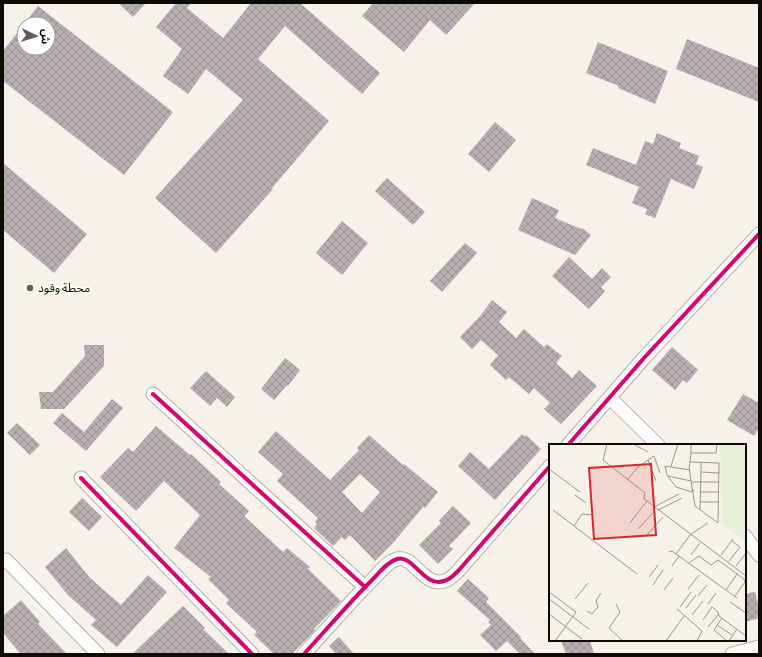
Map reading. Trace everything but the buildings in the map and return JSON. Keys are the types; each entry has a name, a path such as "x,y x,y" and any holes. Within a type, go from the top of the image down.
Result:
{"street":[{"path":"569,444 644,358 759,234"},
{"path":"152,394 365,587"},
{"path":"610,398 657,444"},
{"path":"304,654 384,567 397,559 408,561 431,580 440,582 446,581 459,570 549,467"},
{"path":"81,478 252,654"},
{"path":"746,537 759,556"},
{"path":"6,560 98,654"},
{"path":"732,654 759,646"}],"cycle path":[{"path":"569,444 644,358 759,234"},
{"path":"153,394 365,587"},
{"path":"304,654 364,588 393,560 403,559 408,561 430,580 437,582 450,578 459,570 549,467"},
{"path":"81,478 252,654"}],"place":[{"name":"محطة وقود","path":"30,288"}]}
